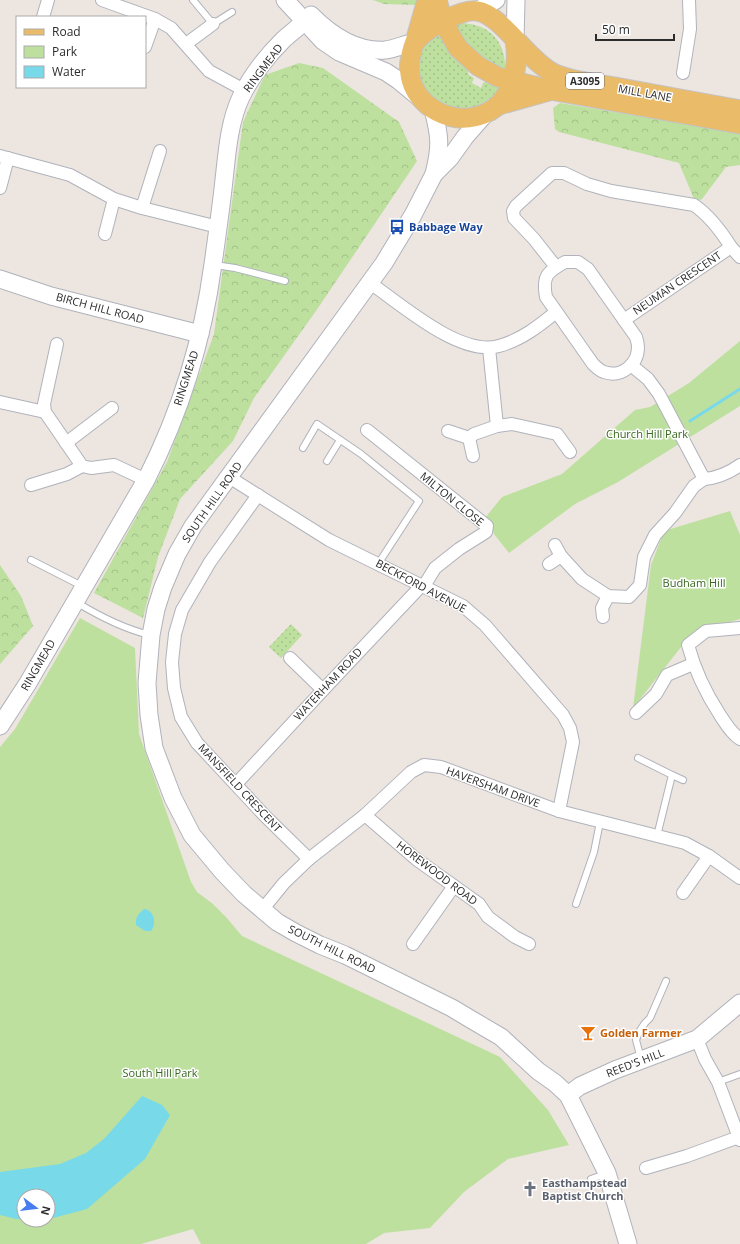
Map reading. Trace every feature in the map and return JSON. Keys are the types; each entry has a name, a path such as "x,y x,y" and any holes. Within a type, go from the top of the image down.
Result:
{"main road":[{"path":"427,0 410,59 410,71 413,83 427,104"},
{"name":"A3095","path":"437,0 443,22 453,41 471,60 491,74 512,81"},
{"path":"415,42 428,30 472,7"},
{"name":"MILL LANE","path":"472,7 494,19 544,68 560,75 740,110"},
{"path":"493,109 506,96 512,81 516,57 515,40"},
{"name":"MILL LANE","path":"512,81 550,90 740,124"},
{"name":"MILL LANE","path":"427,104 448,116 471,118 550,90"}],"street":[{"path":"43,16 48,0"},
{"path":"102,0 155,19 171,28 208,71 244,90"},
{"path":"285,0 308,19 318,22 335,35 358,46 384,50 415,42"},
{"path":"298,0 322,41"},
{"path":"472,7 496,0"},
{"path":"515,40 516,0"},
{"path":"684,73 690,29 689,0"},
{"path":"146,44 155,19"},
{"name":"RINGMEAD","path":"0,726 28,683 146,480 172,422 200,334 213,264 232,126 240,100 244,90 264,61 284,40 308,19"},
{"path":"186,44 213,24"},
{"path":"284,40 296,37 322,41 340,52 386,72 427,104 440,137 439,154 434,174"},
{"name":"SOUTH HILL ROAD","path":"493,109 465,137 450,158 434,174 410,221 384,263 193,526 177,554 163,587 150,635 147,683 149,715 154,748 173,798 192,835 222,871 244,894 277,922 296,933 345,955 452,1008 501,1037 530,1060 538,1071 555,1083 568,1095 607,1173 628,1244"},
{"path":"142,208 160,151"},
{"path":"0,188 4,157 70,175 114,199 142,208 218,227"},
{"name":"NEUMAN CRESCENT","path":"556,267 534,239 514,218 513,211 516,206 552,173 556,172 564,173 587,184 611,191 694,205 702,210 719,228 740,258"},
{"path":"105,234 114,199"},
{"name":"NEUMAN CRESCENT","path":"624,320 731,247"},
{"path":"565,262 578,262 588,269 636,337 638,346 632,365 624,371 613,374 603,372 593,364 556,312 546,297 544,285 547,274 565,262"},
{"name":"BIRCH HILL ROAD","path":"0,279 52,296 200,334"},
{"path":"370,283 440,333 461,343 489,348 499,346 525,335 556,312"},
{"path":"57,344 44,404 45,412 82,466"},
{"path":"489,348 497,426"},
{"path":"632,365 648,379 659,394 704,479"},
{"path":"0,402 45,412"},
{"path":"66,444 112,408"},
{"path":"469,438 474,434 497,426 512,424 557,434 570,452"},
{"name":"MILTON CLOSE","path":"367,430 487,526 486,532 435,568 423,586"},
{"path":"448,431 469,438"},
{"path":"469,438 473,456"},
{"path":"31,485 67,474 82,466 91,468 114,464 146,480"},
{"path":"555,545 561,556 582,579 608,596 629,597 640,585 644,557 655,535 675,513 694,486 704,479 714,478 729,472 740,465"},
{"name":"BECKFORD AVENUE","path":"229,477 329,540 463,606 485,625 563,715 570,728 573,742 559,811"},
{"name":"MANSFIELD CRESCENT","path":"258,495 210,562 182,610 175,634 172,662 174,688 181,717 197,743 265,816 309,859"},
{"path":"550,564 561,556"},
{"name":"WATERHAM ROAD","path":"236,784 323,690 423,586"},
{"path":"603,617 602,608 608,596"},
{"path":"740,628 706,631 688,644 693,664 708,696 733,734 740,739"},
{"path":"290,658 323,690"},
{"path":"636,713 656,694 667,675 693,664"},
{"name":"HAVERSHAM DRIVE","path":"262,910 284,884 309,859 365,815 411,772 424,766 441,767 559,811 685,843 709,856 740,878"},
{"name":"HOREWOOD ROAD","path":"365,815 416,859 479,904 488,917 515,937 529,944"},
{"path":"683,893 709,856"},
{"path":"413,944 454,886"},
{"name":"REED'S HILL","path":"568,1095 580,1086 641,1059 660,1054 697,1039 740,1004"},
{"path":"646,1168 740,1139 718,1082 705,1059 697,1039"}],"lane":[{"path":"193,0 213,24 232,12"},
{"path":"213,264 285,281"},
{"path":"303,448 317,424 361,454 420,501 378,564"},
{"path":"327,461 340,440"},
{"path":"31,560 123,626 137,632 150,635"},
{"path":"638,758 683,780"},
{"path":"657,836 672,775"},
{"path":"576,904 594,852 600,822"},
{"path":"641,1059 636,1040 642,1027 650,1018 666,981"},
{"path":"718,1082 740,1074"},
{"path":"591,1179 607,1173"}],"green space":[{"path":"373,0 417,0 416,5 384,4"},
{"path":"459,23 480,26 494,36 503,52 505,73 477,57 452,25"},
{"path":"439,30 466,65 469,75 474,78 472,83 481,88 483,83 489,80 501,85 491,98 478,105 464,108 451,107 438,102 428,92 421,79 419,63 421,51 429,39"},
{"path":"299,63 323,68 399,122 417,161 318,308 254,398 233,441 180,499 158,557 143,618 94,593 167,462 214,334 243,122 265,75"},
{"path":"560,103 740,133 740,165 726,167 702,199 695,201 679,163 559,132 555,129 553,108"},
{"name":"Church Hill Park","path":"740,341 740,406 618,482 575,504 509,553 494,534 491,525 485,518 502,497 562,474 635,410 650,407 689,383"},
{"name":"Budham Hill","path":"730,511 740,535 740,619 692,633 633,708 651,565 664,531"},
{"path":"0,565 21,596 33,626 0,664"},
{"name":"South Hill Park","path":"80,618 135,648 139,734 191,882 197,892 213,904 242,936 500,1057 548,1110 569,1145 508,1159 464,1192 430,1228 384,1233 366,1244 201,1244 193,1229 141,1244 0,1244 0,747 15,729"},
{"path":"291,624 302,635 281,658 269,647"}],"water":[{"path":"144,909 150,912 154,917 154,924 151,931 145,931 136,925 137,916"},
{"path":"142,1096 162,1105 170,1115 145,1159 87,1209 56,1217 56,1188 16,1188 16,1219 0,1215 0,1172 60,1164 86,1153 104,1139"}],"waterway":[{"path":"690,421 740,389"}],"place":[{"name":"Babbage Way","path":"397,227"},
{"name":"Golden Farmer","path":"588,1033"},
{"name":"Easthampstead Baptist Church","path":"530,1189"}]}
